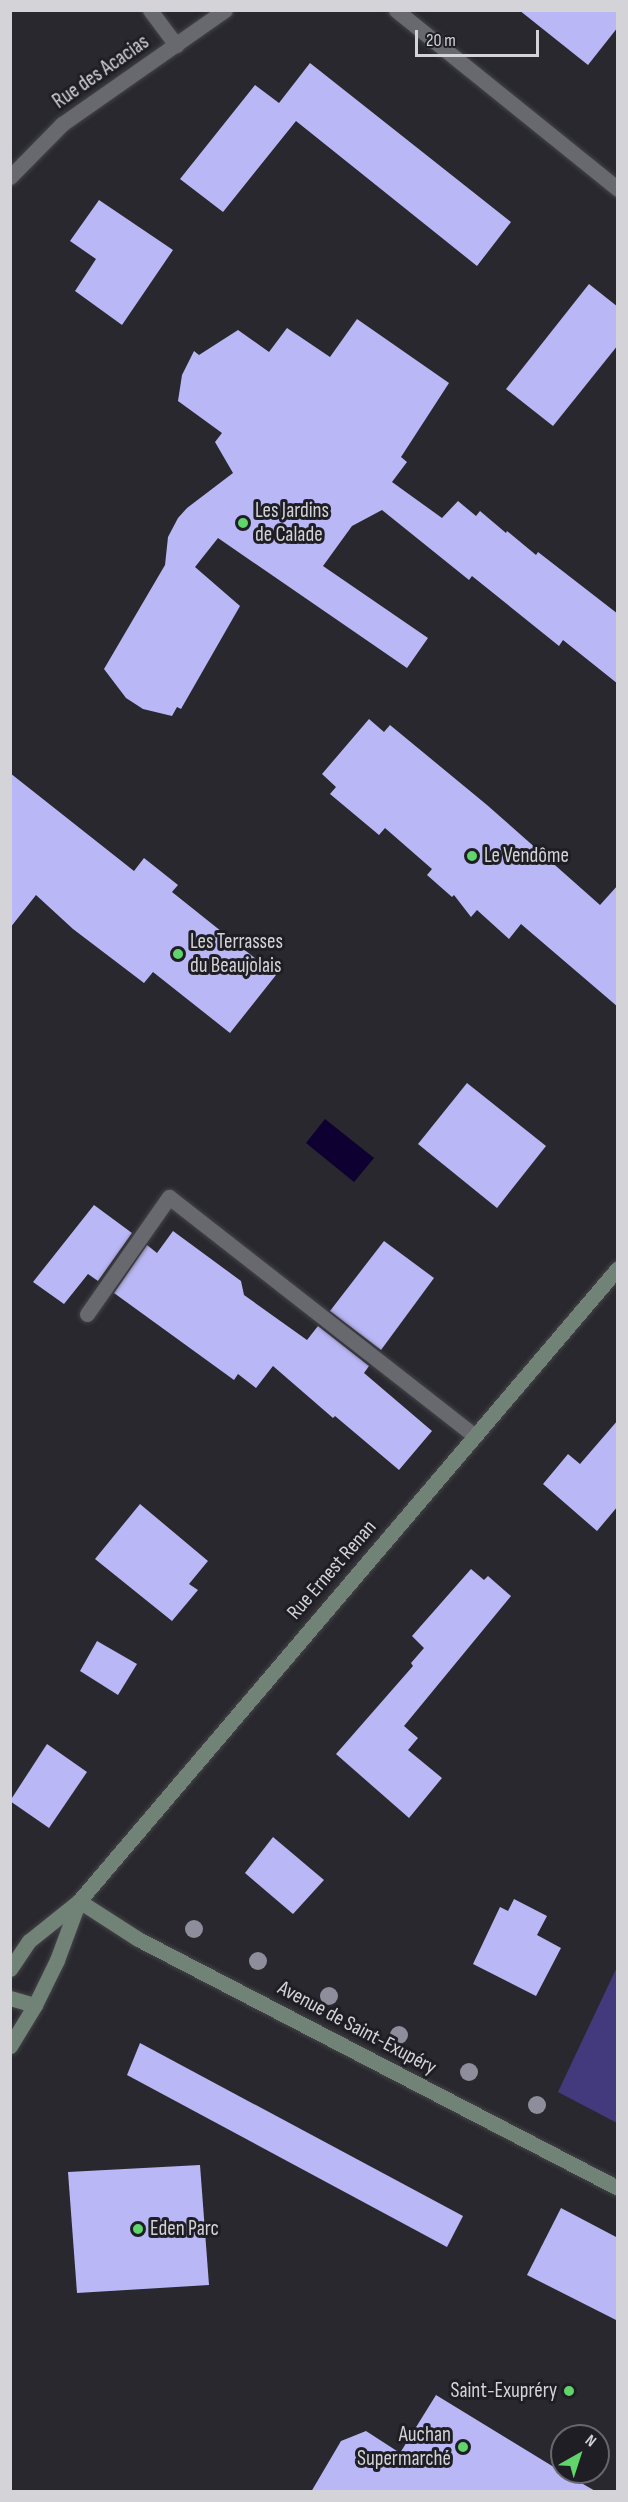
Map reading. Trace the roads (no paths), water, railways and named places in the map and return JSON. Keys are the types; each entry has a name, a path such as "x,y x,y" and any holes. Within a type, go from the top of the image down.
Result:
{"main road":[{"name":"Rue Ernest Renan","path":"10,1969 29,1941 79,1901 618,1268"},
{"name":"Rue Ernest Renan","path":"12,2039 35,2005 57,1960 79,1901"},
{"name":"Avenue de Saint-Exupéry","path":"79,1901 138,1939 618,2188"},
{"path":"10,1998 35,2005"}],"street":[{"path":"150,10 176,45"},
{"name":"Rue des Acacias","path":"10,177 62,124 225,10"},
{"path":"396,10 618,189"},
{"path":"87,1314 169,1197 475,1436"}],"place":[{"name":"Les Jardins de Calade","path":"243,523"},
{"name":"Le Vendôme","path":"472,856"},
{"name":"Les Terrasses du Beaujolais","path":"178,954"},
{"name":"Eden Parc","path":"138,2229"},
{"name":"Saint-Exupréry","path":"569,2391"},
{"name":"Auchan Supermarché","path":"463,2447"}]}
